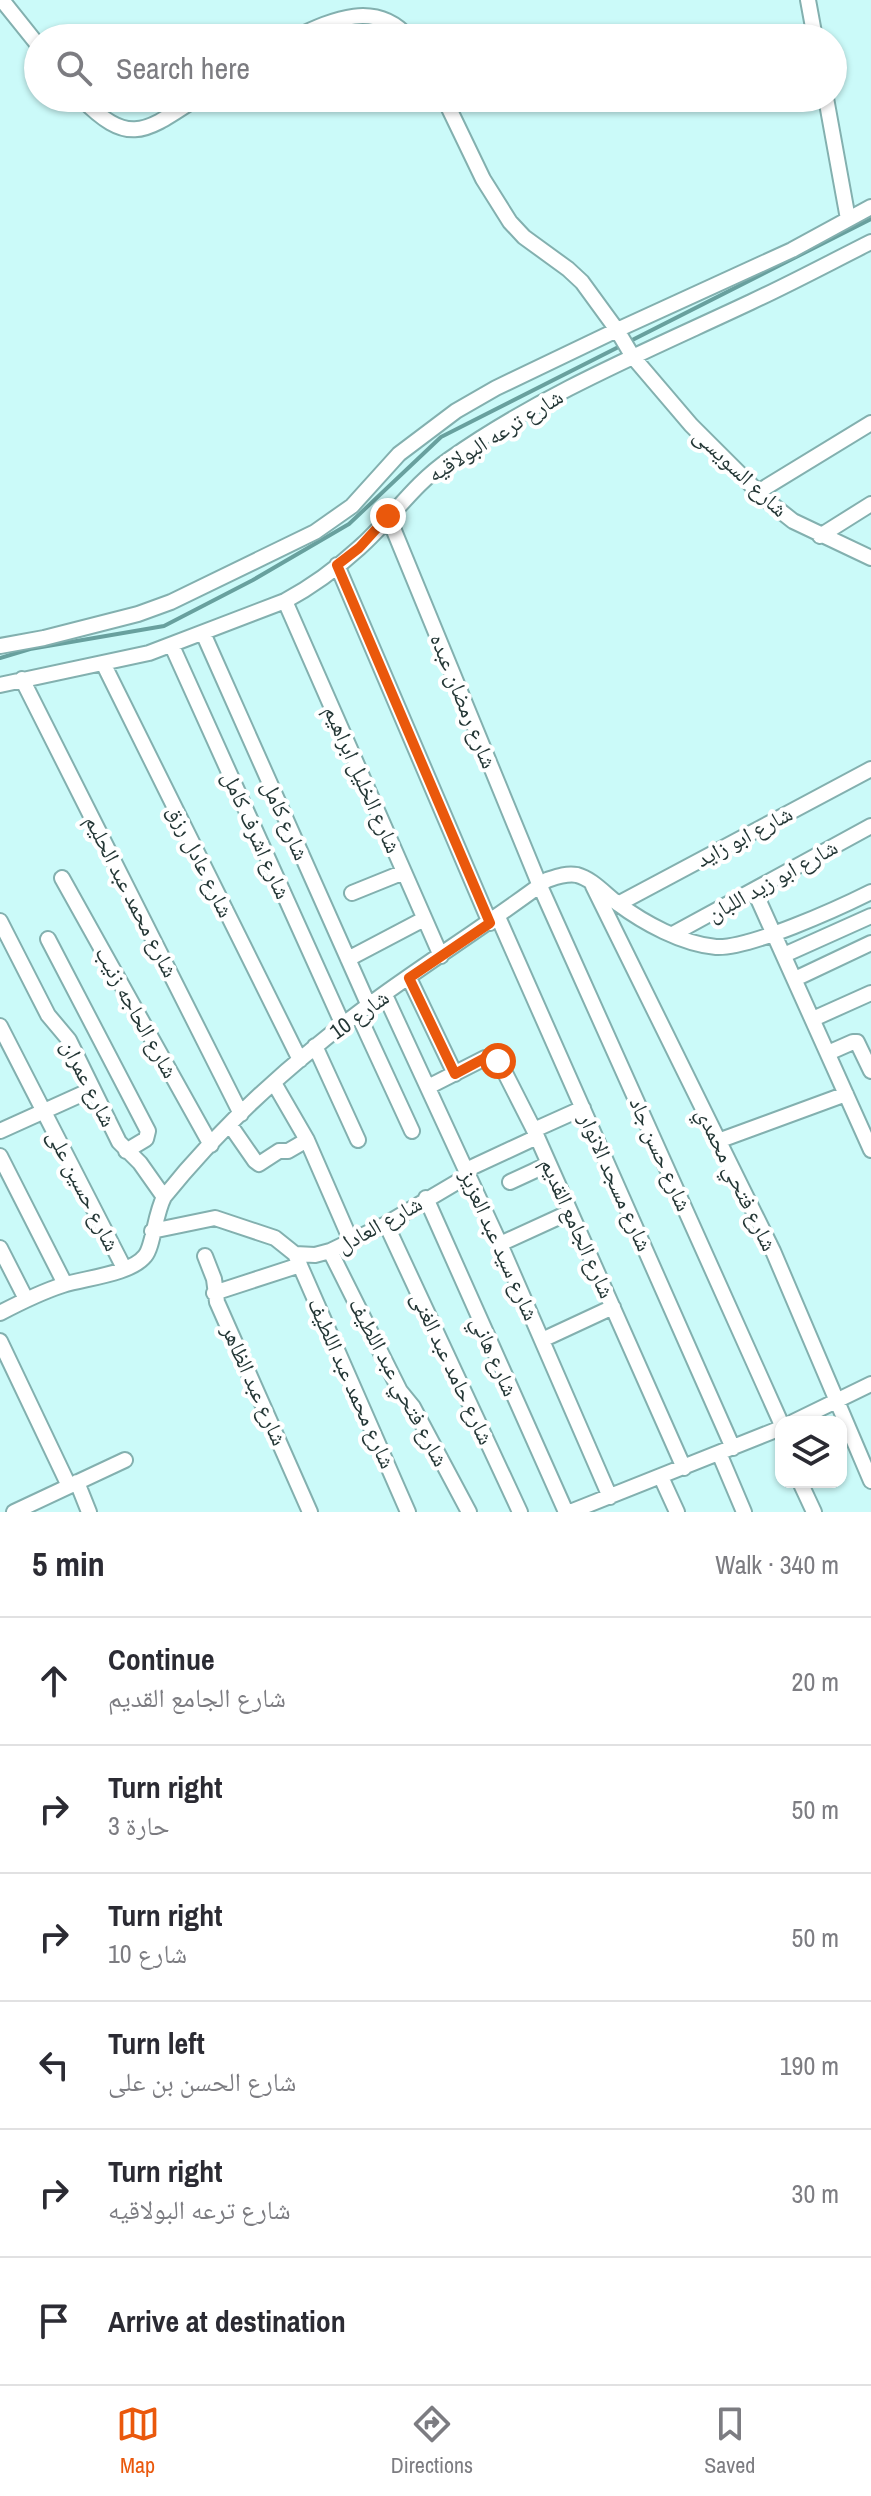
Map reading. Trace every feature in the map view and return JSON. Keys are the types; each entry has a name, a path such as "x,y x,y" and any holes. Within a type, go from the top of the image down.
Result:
{"street":[{"path":"2,0 24,28"},
{"path":"808,0 812,24"},
{"path":"326,24 363,12 379,14 396,24"},
{"path":"95,112 116,127 132,130 175,112"},
{"path":"451,112 483,179 510,222 524,237 568,269 618,332"},
{"path":"829,112 848,219"},
{"name":"شارع ترعه البولاقيه","path":"0,646 138,614 171,602 315,532 352,506 399,454 456,411 496,388 779,256 871,207"},
{"name":"شارع ترعه البولاقيه","path":"0,685 172,646 285,601 359,548 421,481 450,458 632,354 756,300 871,242"},
{"name":"شارع السويسى","path":"618,332 632,354 691,425 758,492 793,521 871,558"},
{"path":"758,492 871,423"},
{"path":"820,536 871,504"},
{"name":"شارع رمضان عبده","path":"388,516 540,886"},
{"name":"شارع مسجد الانوار","path":"337,565 733,1448"},
{"name":"شارع الخليل ابراهيم","path":"285,601 441,956"},
{"name":"شارع كامل","path":"203,633 348,959 363,1010 412,1131"},
{"name":"شارع اشرف كامل","path":"172,646 343,1025"},
{"name":"شارع عادل رزق","path":"103,663 300,1060"},
{"name":"شارع محمد عبد الحليم","path":"22,679 241,1114"},
{"name":"شارع ابو زايد","path":"618,904 871,769"},
{"name":"شارع ابو زيد اللبان","path":"673,934 871,826"},
{"path":"352,893 404,872"},
{"name":"شارع 10","path":"0,1313 65,1284 124,1268 144,1258 150,1248 157,1211 164,1197 241,1114 315,1046 540,886 561,875 576,875 592,882"},
{"name":"شارع الحاجه زنيب","path":"62,878 211,1145"},
{"path":"592,882 618,904 655,927 717,947 744,944 871,892"},
{"name":"شارع فتحي محمدي","path":"592,882 773,1251 871,1481"},
{"name":"شارع حسن جاد","path":"540,886 775,1419"},
{"path":"754,890 871,1150"},
{"path":"784,955 871,916"},
{"path":"348,959 424,919"},
{"name":"شارع عمران","path":"0,921 48,1015 69,1040 126,1151 140,1163 164,1197"},
{"path":"48,939 148,1131 146,1139 126,1151"},
{"path":"795,979 871,943"},
{"path":"409,978 455,1074"},
{"path":"813,1019 871,993"},
{"name":"شارع سيد عبد العزيز","path":"385,995 468,1172 610,1497"},
{"name":"شارع حسين على","path":"0,1026 124,1268"},
{"path":"828,1053 853,1042 859,1045 869,1062"},
{"path":"315,1046 358,1140"},
{"name":"شارع الجامع القديم","path":"428,1087 485,1058 498,1061 536,1134 684,1468"},
{"path":"274,1083 307,1140 351,1241"},
{"path":"0,1131 93,1089"},
{"path":"718,1141 846,1094"},
{"name":"شارع العادل","path":"214,1293 295,1255 330,1251 386,1224 468,1172 583,1108"},
{"path":"230,1125 259,1164 279,1151 288,1151 307,1140"},
{"path":"0,1156 65,1284"},
{"path":"510,1182 549,1164"},
{"name":"شارع هاني","path":"426,1198 568,1512"},
{"path":"500,1244 570,1212"},
{"path":"152,1231 215,1218 275,1238 295,1255"},
{"name":"شارع حامد عبد الغنى","path":"386,1224 520,1512"},
{"path":"0,1248 26,1299"},
{"name":"شارع فتحي عبد اللطيف","path":"330,1251 400,1391 413,1407 459,1488 469,1512"},
{"name":"شارع محمد عبد اللطيف","path":"295,1255 408,1512"},
{"name":"شارع عبد الظاهر","path":"205,1256 214,1279 214,1293 310,1512"},
{"path":"542,1340 613,1307"},
{"path":"0,1341 89,1512"},
{"path":"806,1416 871,1384"},
{"path":"568,1512 775,1432"},
{"path":"719,1453 744,1512"},
{"path":"14,1512 125,1460"},
{"path":"661,1477 677,1512"},
{"path":"803,1488 814,1512"}],"waterway":[{"path":"0,658 30,649 164,626 253,580 349,524 441,437 871,219"}],"route":[{"path":"388,516 359,548 337,565 490,923 409,978 455,1074 485,1058 498,1061"}]}
